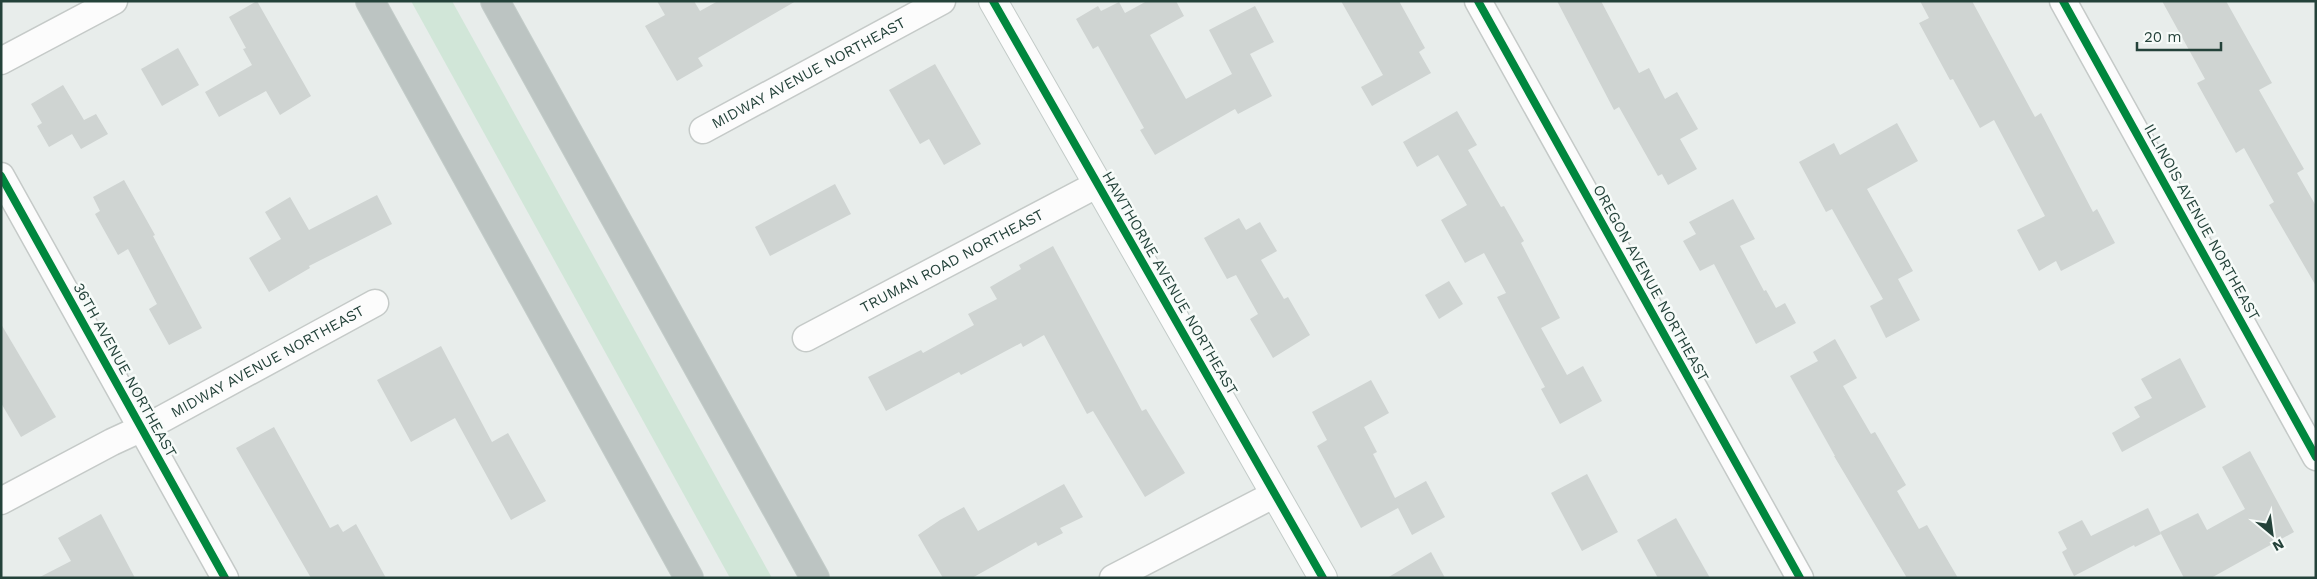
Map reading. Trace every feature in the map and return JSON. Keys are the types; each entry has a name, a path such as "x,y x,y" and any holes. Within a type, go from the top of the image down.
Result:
{"highway":[{"path":"370,1 689,578"},
{"path":"495,1 815,578"}],"main road":[{"name":"HAWTHORNE AVENUE NORTHEAST","path":"994,1 1324,578"}],"street":[{"path":"1,61 114,1"},
{"name":"MIDWAY AVENUE NORTHEAST","path":"702,130 942,1"},
{"name":"OREGON AVENUE NORTHEAST","path":"1478,1 1800,578"},
{"name":"ILLINOIS AVENUE NORTHEAST","path":"2064,1 2316,457"},
{"name":"36TH AVENUE NORTHEAST","path":"1,176 225,578"},
{"name":"TRUMAN ROAD NORTHEAST","path":"806,338 1098,184"},
{"name":"MIDWAY AVENUE NORTHEAST","path":"1,501 375,303"},
{"path":"1113,578 1275,494"}],"green space":[{"path":"411,1 452,1 772,578 730,578"}],"building":[{"path":"257,1 311,96 280,115 266,91 219,117 205,92 252,65 243,49 246,48 229,17"},
{"path":"657,1 694,1 700,11 718,1 796,1 698,58 703,66 677,81 645,26 665,15"},
{"path":"1147,1 1176,1 1184,16 1150,35 1186,99 1232,74 1209,30 1255,6 1274,42 1250,54 1272,96 1238,114 1235,109 1155,155 1140,130 1144,128 1098,46 1093,49 1076,19 1098,6 1101,11 1119,2 1125,13"},
{"path":"1341,1 1399,1 1425,48 1419,52 1431,73 1372,106 1361,87 1383,75"},
{"path":"1557,1 1601,1 1639,73 1649,68 1665,99 1677,92 1698,129 1680,139 1697,169 1668,185 1662,174 1658,176 1619,107 1614,110"},
{"path":"1920,1 1972,1 2035,117 2041,113 2093,212 2097,209 2115,243 2061,271 2056,261 2039,271 2017,230 2045,216 1994,120 1980,128 1953,79 1950,80 1919,23 1929,18"},
{"path":"2162,1 2226,1 2272,83 2259,90 2304,169 2297,173 2316,206 2316,286 2269,205 2274,202 2244,148 2236,153 2197,83 2205,79"},
{"path":"178,48 199,85 162,106 141,69"},
{"path":"935,64 981,144 944,165 929,139 920,144 889,90"},
{"path":"63,85 84,120 96,114 108,134 81,149 72,134 49,147 37,126 42,123 31,104"},
{"path":"1457,111 1477,145 1468,150 1501,207 1504,206 1524,241 1521,243 1560,318 1541,328 1567,375 1583,366 1602,401 1560,424 1541,389 1545,387 1497,297 1506,293 1484,253 1465,263 1441,220 1467,205 1438,155 1417,167 1403,142"},
{"path":"1897,123 1918,161 1867,189 1913,271 1898,279 1920,320 1886,338 1870,306 1883,299 1832,209 1826,212 1799,162 1834,143 1840,155"},
{"path":"124,180 155,235 153,236 202,328 169,345 149,309 157,304 128,249 118,255 95,214 100,211 93,197"},
{"path":"835,184 851,214 770,256 755,227"},
{"path":"377,195 392,224 309,266 310,268 269,292 249,258 281,239 265,212 290,197 309,230"},
{"path":"1733,199 1755,239 1740,246 1764,291 1766,290 1776,308 1785,303 1796,323 1756,344 1714,264 1700,271 1683,241 1696,234 1689,222"},
{"path":"1239,218 1246,230 1260,222 1277,251 1261,260 1284,299 1288,297 1310,335 1273,358 1250,319 1258,314 1236,275 1227,279 1204,238"},
{"path":"1053,246 1142,411 1146,409 1185,473 1145,497 1093,411 1087,414 1044,335 1023,347 1021,343 961,375 959,372 886,411 868,377 921,350 923,353 974,325 968,314 997,299 990,287 1021,269 1019,265"},
{"path":"1449,281 1463,304 1439,319 1425,295"},
{"path":"1,324 56,417 21,437 1,403"},
{"path":"1835,339 1857,378 1843,386 1871,434 1875,432 1906,485 1897,491 1919,529 1927,525 1958,578 1907,578 1834,456 1790,376 1818,361 1813,352"},
{"path":"441,346 492,442 508,433 546,501 511,520 455,418 411,442 377,380"},
{"path":"2180,358 2206,407 2122,452 2112,433 2140,417 2134,407 2152,398 2141,379"},
{"path":"1371,380 1389,413 1364,427 1377,452 1373,454 1395,498 1426,481 1445,517 1412,535 1398,508 1361,528 1317,446 1327,440 1312,412"},
{"path":"274,427 330,528 338,524 343,532 356,524 386,578 311,578 236,448"},
{"path":"2250,451 2294,532 2211,578 2184,578 2160,532 2198,513 2207,530 2245,509 2222,467"},
{"path":"1587,474 1618,532 1582,551 1551,493"},
{"path":"1064,484 1083,517 1060,528 1063,533 1038,546 1036,542 972,578 943,578 918,535 964,507 978,531"},
{"path":"2148,508 2161,534 2135,547 2134,545 2074,576 2062,552 2067,549 2058,532 2082,520 2091,536"},
{"path":"101,514 135,578 38,578 71,561 58,538"},
{"path":"1676,518 1710,578 1658,578 1637,540"},
{"path":"1431,552 1445,578 1387,578"}],"cycle path":[{"path":"993,1 1323,578"},
{"path":"1478,1 1800,578"},
{"path":"2063,1 2316,457"},
{"path":"1,176 225,578"}]}
